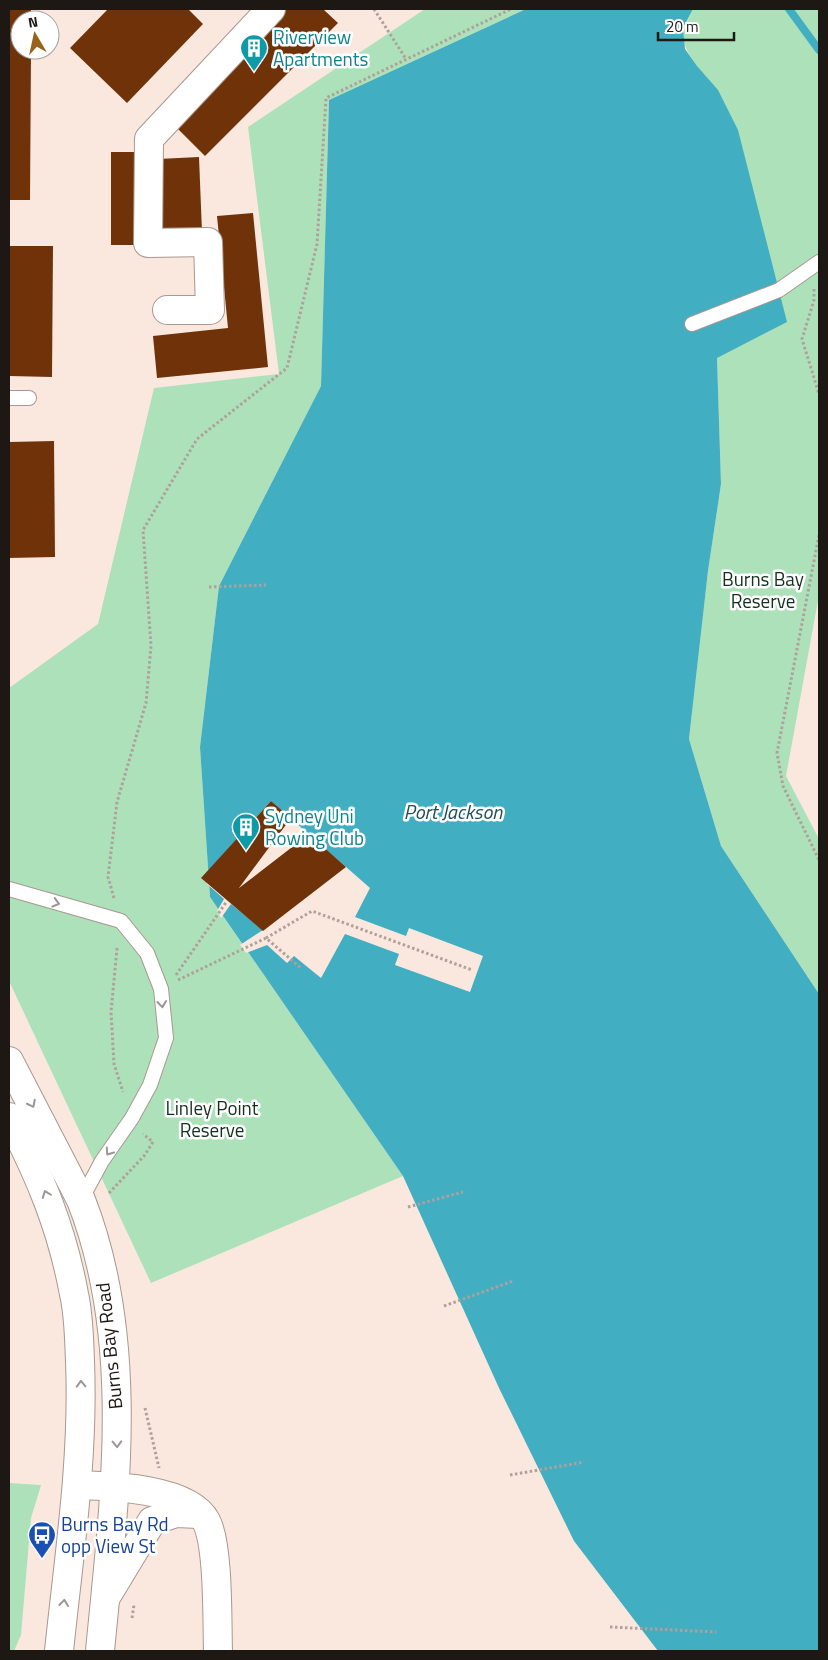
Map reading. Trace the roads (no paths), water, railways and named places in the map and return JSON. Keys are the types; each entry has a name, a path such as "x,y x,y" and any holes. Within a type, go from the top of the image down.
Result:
{"main road":[{"path":"167,310 210,310 208,242 148,243 149,139 272,9"},
{"name":"Burns Bay Road","path":"9,1061 81,1200 99,1255 111,1326 118,1452 100,1651"},
{"name":"Burns Bay Road","path":"9,1118 34,1164 50,1202 62,1240 75,1296 81,1392 77,1485 59,1651"},
{"path":"77,1485 142,1489 191,1507 201,1514 206,1521 214,1552 218,1651"},
{"path":"106,1597 152,1521 176,1513 201,1514"}],"lane":[{"path":"692,324 779,290 816,264"},
{"path":"9,398 29,398"},
{"path":"9,889 121,921 147,953 161,989 166,1038 150,1085 132,1118 102,1162 81,1200"}],"water":[{"name":"Port Jackson","path":"526,9 693,9 683,28 685,49 718,90 738,130 787,322 717,358 721,484 708,571 689,739 721,846 819,994 819,1651 658,1651 574,1541 499,1388 403,1176 210,897 200,747 219,586 321,386 329,100"}],"waterway":[{"path":"789,9 819,50"}],"place":[{"name":"Riverview Apartments","path":"254,72"},
{"name":"Sydney Uni Rowing Club","path":"246,851"},
{"name":"Burns Bay Rd opp View St","path":"42,1559"}],"park label":[{"name":"Burns Bay Reserve","path":"763,590"},
{"name":"Linley Point Reserve","path":"212,1119"}]}
